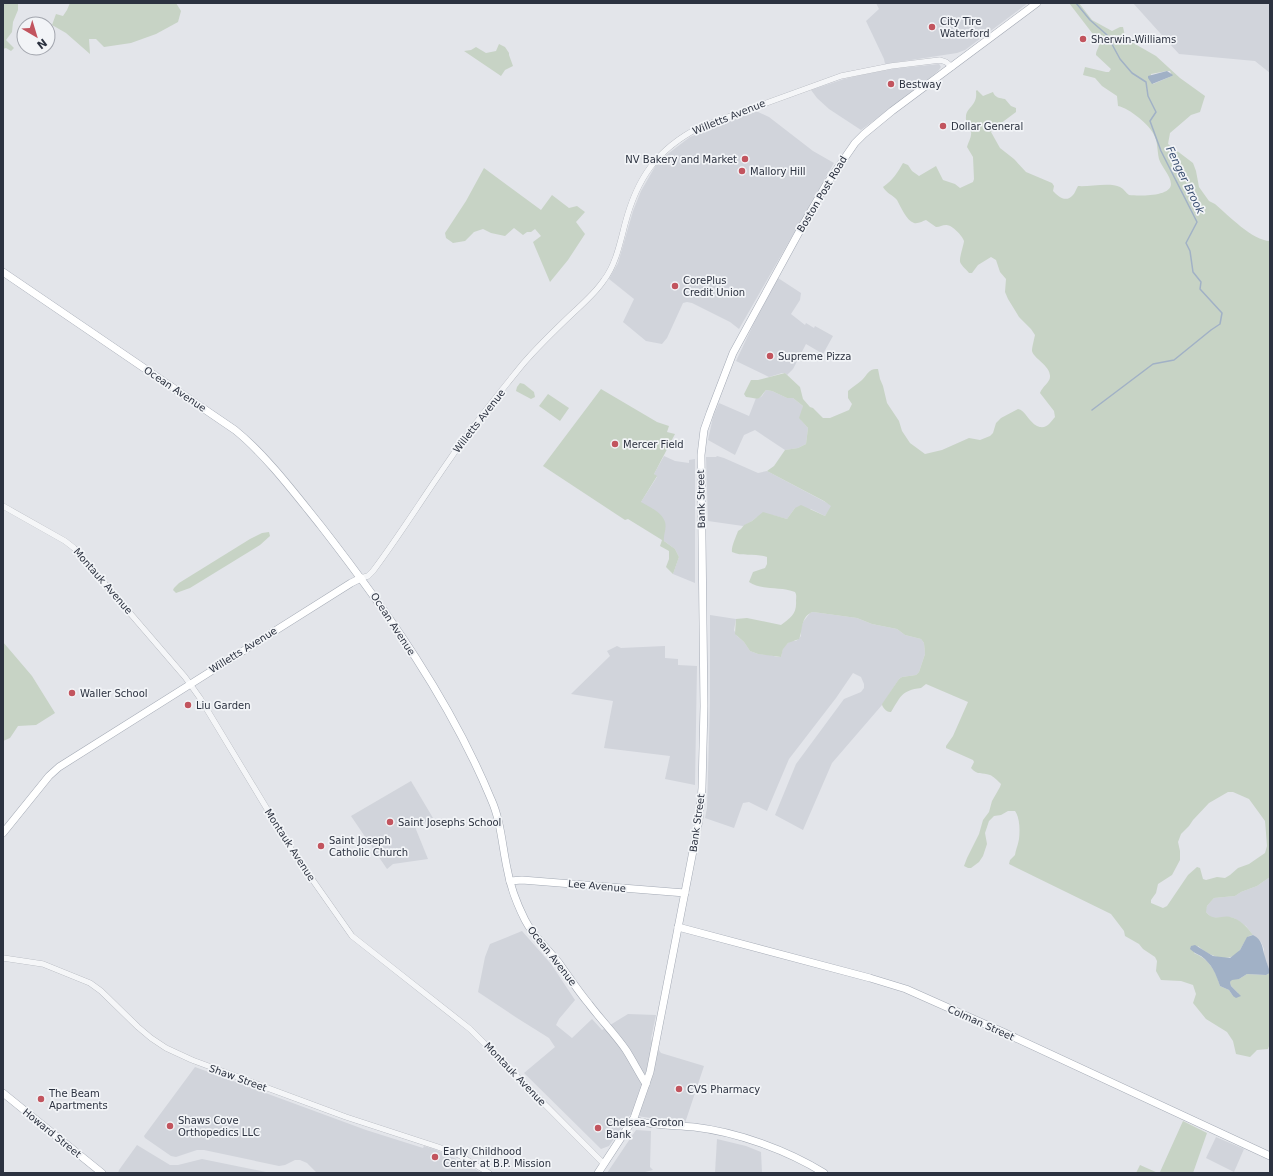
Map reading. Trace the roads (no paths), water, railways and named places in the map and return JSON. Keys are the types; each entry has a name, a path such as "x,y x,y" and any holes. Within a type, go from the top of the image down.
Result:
{"main road":[{"name":"Boston Post Road","path":"701,455 704,430 733,353 804,223 841,162 855,143 864,134 1037,3"},
{"name":"Ocean Avenue","path":"3,272 241,434 284,481 361,578 441,699 471,753 497,815 510,881 522,914 529,928 556,960 588,1004 620,1043 646,1084"},
{"name":"Bank Street","path":"598,1173 633,1120 646,1084 653,1058 699,820 702,788 704,694 701,455"},
{"name":"Willetts Avenue","path":"3,833 56,769 361,578"},
{"name":"Lee Avenue","path":"510,881 522,880 685,893"},
{"name":"Colman Street","path":"678,927 870,978 906,990 1005,1033 1270,1156"},
{"name":"Howard Street","path":"3,1093 102,1173"},
{"path":"633,1120 645,1124 694,1127 714,1130 748,1139 806,1162 824,1173"}],"street":[{"name":"Willetts Avenue","path":"361,578 368,576 373,571 450,458 524,363 591,297 604,280 612,267 630,205 637,188 650,167 666,149 686,134 700,127 840,76 868,70 940,60 946,62 952,67"},
{"name":"Montauk Avenue","path":"3,506 65,541 74,548 191,684 293,852 352,936 470,1029 604,1164"},
{"name":"Shaw Street","path":"3,958 43,964 90,983 98,988 151,1038 166,1048 192,1060 346,1117 444,1149 489,1173"}],"water":[{"path":"1167,71 1173,75 1152,84 1148,78 1148,76"},
{"path":"1253,935 1259,939 1262,944 1270,973 1266,975 1247,974 1239,979 1232,980 1230,982 1231,986 1241,996 1236,998 1229,990 1220,986 1215,973 1208,962 1190,949 1191,946 1195,945 1213,956 1230,958 1240,950 1247,937"}],"waterway":[{"name":"Fenger Brook","path":"1076,3 1090,20 1107,35 1120,59 1132,73 1146,82 1148,96 1156,112 1150,121 1161,151 1197,222 1186,243 1190,251 1193,272 1201,282 1200,289 1222,313 1220,324 1174,360 1153,364 1092,410"}],"place":[{"name":"City Tire Waterford","path":"932,27"},
{"name":"Sherwin-Williams","path":"1083,39"},
{"name":"Bestway","path":"891,84"},
{"name":"Dollar General","path":"943,126"},
{"name":"NV Bakery and Market","path":"745,159"},
{"name":"Mallory Hill","path":"742,171"},
{"name":"CorePlus Credit Union","path":"675,286"},
{"name":"Supreme Pizza","path":"770,356"},
{"name":"Mercer Field","path":"615,444"},
{"name":"Waller School","path":"72,693"},
{"name":"Liu Garden","path":"188,705"},
{"name":"Saint Josephs School","path":"390,822"},
{"name":"Saint Joseph Catholic Church","path":"321,846"},
{"name":"CVS Pharmacy","path":"679,1089"},
{"name":"The Beam Apartments","path":"41,1099"},
{"name":"Shaws Cove Orthopedics LLC","path":"170,1126"},
{"name":"Chelsea-Groton Bank","path":"598,1128"},
{"name":"Early Childhood Center at B.P. Mission","path":"435,1157"}]}
